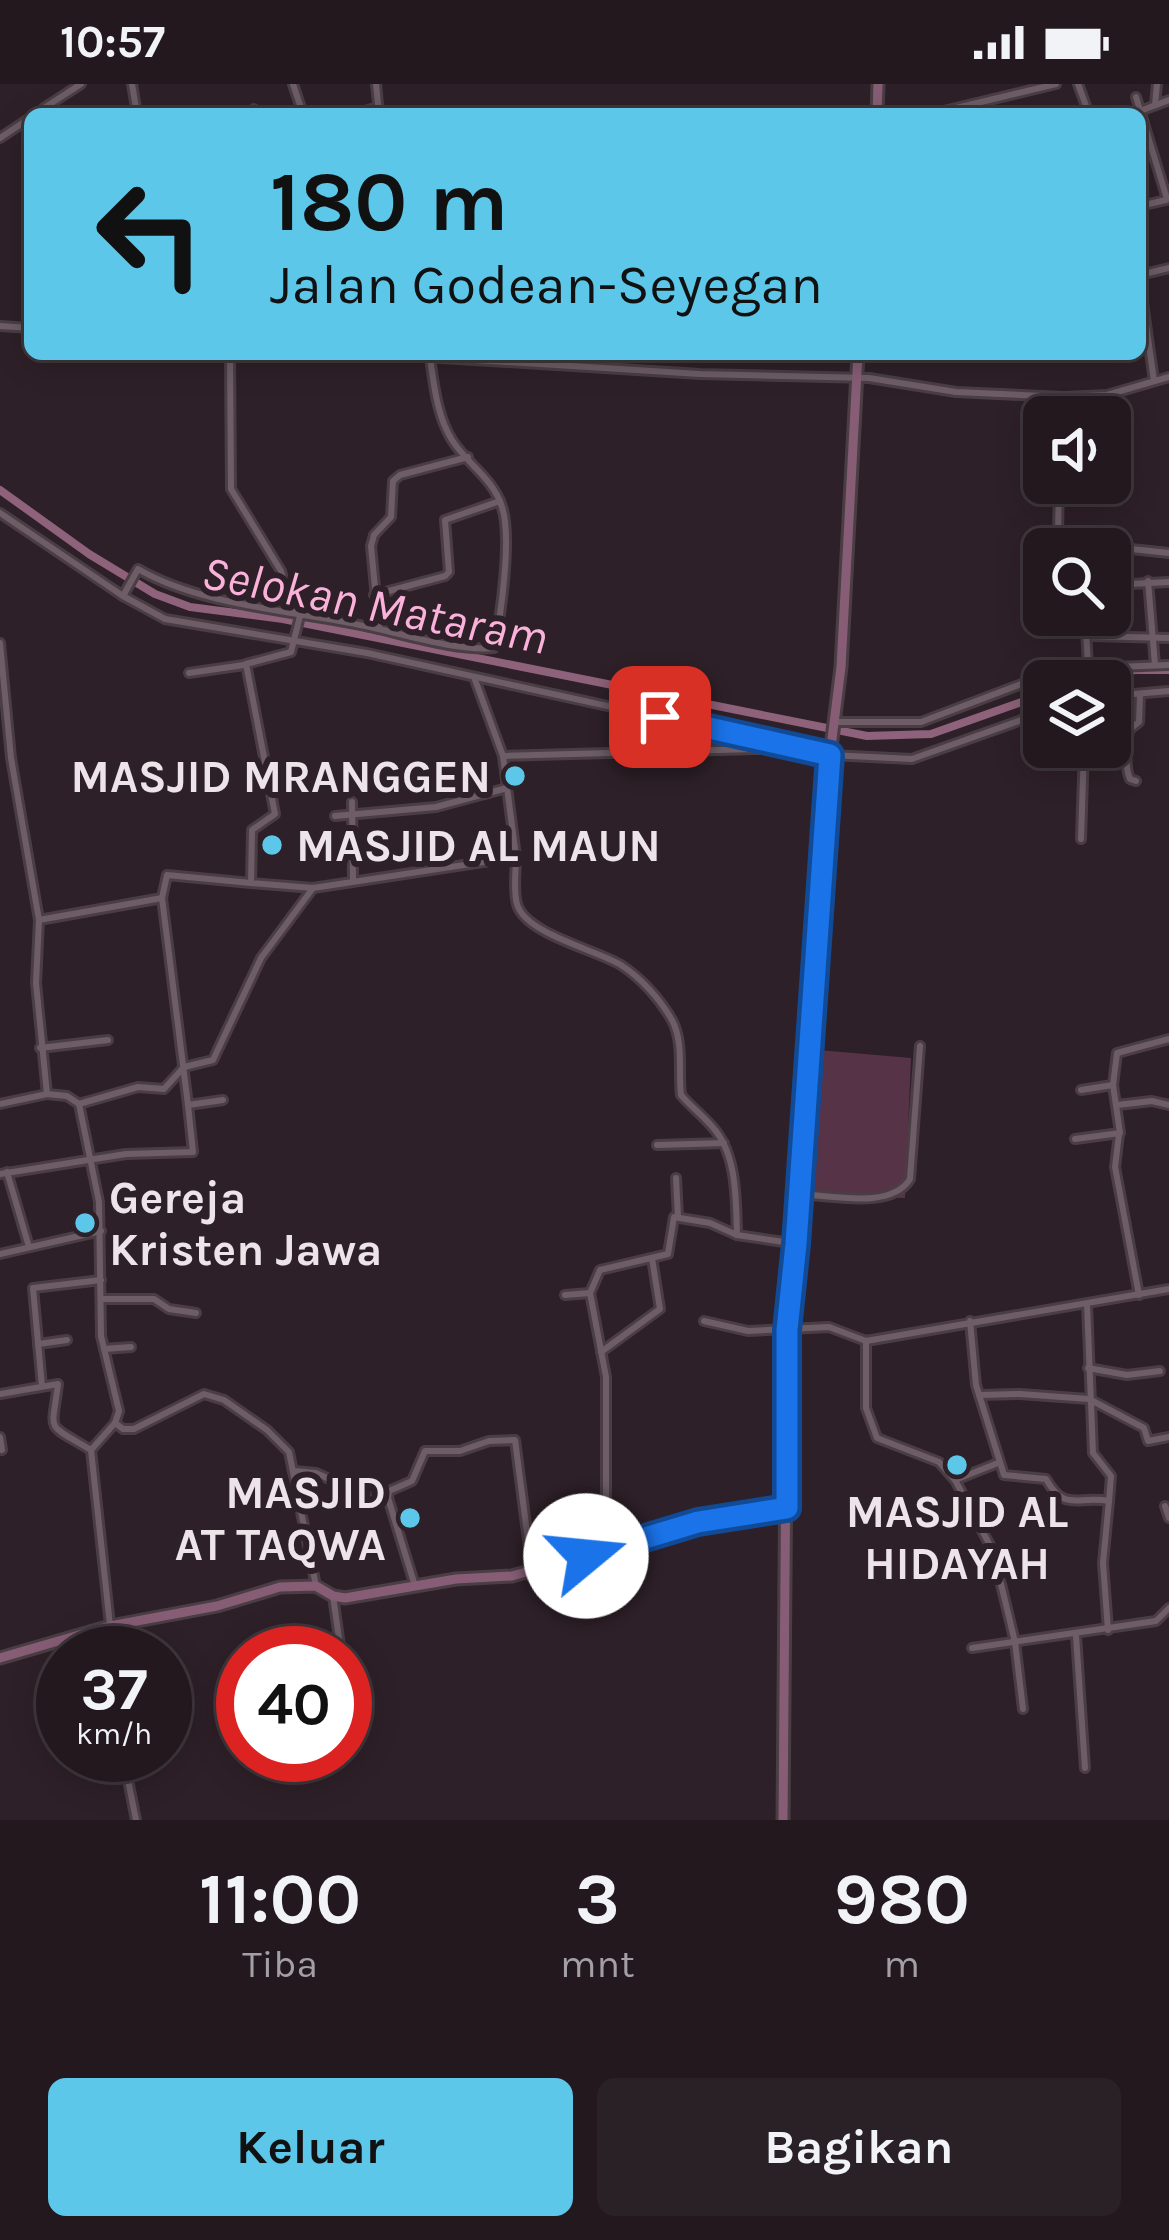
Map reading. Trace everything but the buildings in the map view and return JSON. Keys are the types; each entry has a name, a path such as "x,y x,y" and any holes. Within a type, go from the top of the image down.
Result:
{"main road":[{"path":"783,1820 787,1330 841,667 858,360"},
{"path":"110,1626 217,1606 280,1587 316,1586 346,1598 532,1571 698,1522 787,1508"},
{"path":"0,1658 36,1648"}],"street":[{"path":"46,108 80,84"},
{"path":"956,108 1056,84"},
{"path":"1155,105 1157,84"},
{"path":"1136,98 1136,108"},
{"path":"1146,109 1169,100"},
{"path":"1146,139 1168,200"},
{"path":"1158,170 1169,166"},
{"path":"1146,322 1154,381"},
{"path":"189,674 289,654 297,633 299,614 288,597 284,575 231,489 230,360"},
{"path":"123,596 139,569 174,586 299,614 494,648 507,542 500,501 454,443 442,416 430,360"},
{"path":"469,360 869,378 956,392 1035,396"},
{"path":"1095,396 1169,377"},
{"path":"379,628 371,546 374,535 391,517 393,481 467,457"},
{"path":"374,595 447,575 445,520 500,501"},
{"path":"0,513 165,619 367,653 800,748 912,759 1023,719"},
{"path":"1131,549 1169,554"},
{"path":"1148,581 1155,665"},
{"path":"1131,583 1169,582"},
{"path":"1089,660 1088,636 1169,638"},
{"path":"0,643 11,758 39,920 36,983 46,1094"},
{"path":"246,664 275,814 252,830 251,883"},
{"path":"1131,667 1169,665"},
{"path":"474,676 508,788 516,902 523,914 568,943 616,962 650,990 671,1020 678,1036 681,1094 724,1143 734,1180 737,1234"},
{"path":"833,723 921,722 1023,683"},
{"path":"1131,695 1169,692"},
{"path":"1131,728 1139,722 1140,695"},
{"path":"502,756 800,748"},
{"path":"0,757 11,758"},
{"path":"1081,839 1083,768"},
{"path":"1128,768 1128,777 1136,781"},
{"path":"335,816 436,807 508,788"},
{"path":"352,802 353,880"},
{"path":"29,1247 4,1173 132,1153 193,1151 162,898 166,875 313,888 516,856"},
{"path":"79,1105 138,1087 164,1089 184,1067 217,1057 261,958 313,888"},
{"path":"39,920 162,898"},
{"path":"1138,1295 1115,1167 1120,1132 1113,1085 1117,1053 1169,1039"},
{"path":"40,1048 108,1040"},
{"path":"800,1194 889,1197 903,1190 910,1179 920,1046"},
{"path":"1081,1090 1113,1085"},
{"path":"0,1104 46,1094 67,1096 79,1105 101,1231 104,1349 118,1411 115,1423 92,1450 110,1626"},
{"path":"188,1105 223,1100"},
{"path":"1117,1105 1152,1101 1169,1105"},
{"path":"1075,1139 1120,1132"},
{"path":"657,1145 724,1143"},
{"path":"676,1178 678,1217"},
{"path":"606,1550 606,1377 590,1293 604,1266 670,1251 670,1219 678,1217 796,1244"},
{"path":"0,1254 101,1231"},
{"path":"601,1352 660,1309 652,1258"},
{"path":"42,1386 33,1288 101,1280"},
{"path":"704,1321 748,1331 829,1327 866,1341 896,1339 970,1321 1169,1289"},
{"path":"565,1295 590,1293"},
{"path":"102,1299 154,1299 169,1309 196,1313"},
{"path":"1087,1304 1093,1453 1111,1476 1103,1563 1108,1630"},
{"path":"970,1321 979,1395 1004,1475 1046,1479 1059,1499 1109,1501"},
{"path":"38,1344 67,1340"},
{"path":"866,1341 866,1408 877,1438 939,1462 955,1480 993,1551 1015,1642 1023,1709"},
{"path":"104,1349 131,1347"},
{"path":"1088,1368 1127,1375 1160,1371"},
{"path":"0,1394 54,1383 59,1387 51,1417 56,1428 92,1450"},
{"path":"115,1423 134,1429 204,1394 224,1400 276,1436 289,1452 316,1586"},
{"path":"979,1395 1089,1400 1144,1429 1148,1441 1169,1437"},
{"path":"0,1437 2,1450"},
{"path":"415,1586 388,1491 412,1481 425,1450 460,1450 489,1441 515,1440 532,1571"},
{"path":"955,1480 998,1463"},
{"path":"294,1472 316,1473 379,1501 388,1498"},
{"path":"1165,1506 1169,1518"},
{"path":"309,1544 340,1534"},
{"path":"333,1596 337,1626"},
{"path":"972,1648 1156,1621 1169,1608"},
{"path":"1076,1636 1084,1768"},
{"path":"128,1782 136,1820"}],"shaded area":[{"path":"818,1050 911,1058 905,1198 809,1194"}],"waterway":[{"name":"Selokan Mataram","path":"0,490 89,554 155,594 190,607 283,619 867,736 931,734 1023,701"},
{"name":"Selokan Mataram","path":"1131,671 1169,670"}],"place":[{"name":"MASJID MRANGGEN","path":"515,776"},
{"name":"MASJID AL MAUN","path":"272,845"},
{"name":"Gereja Kristen Jawa","path":"85,1223"},
{"name":"MASJID AL HIDAYAH","path":"957,1465"},
{"name":"MASJID AT TAQWA","path":"410,1518"}],"route":[{"path":"586,1556 698,1522 787,1508 787,1330 830,755 660,717"}]}
